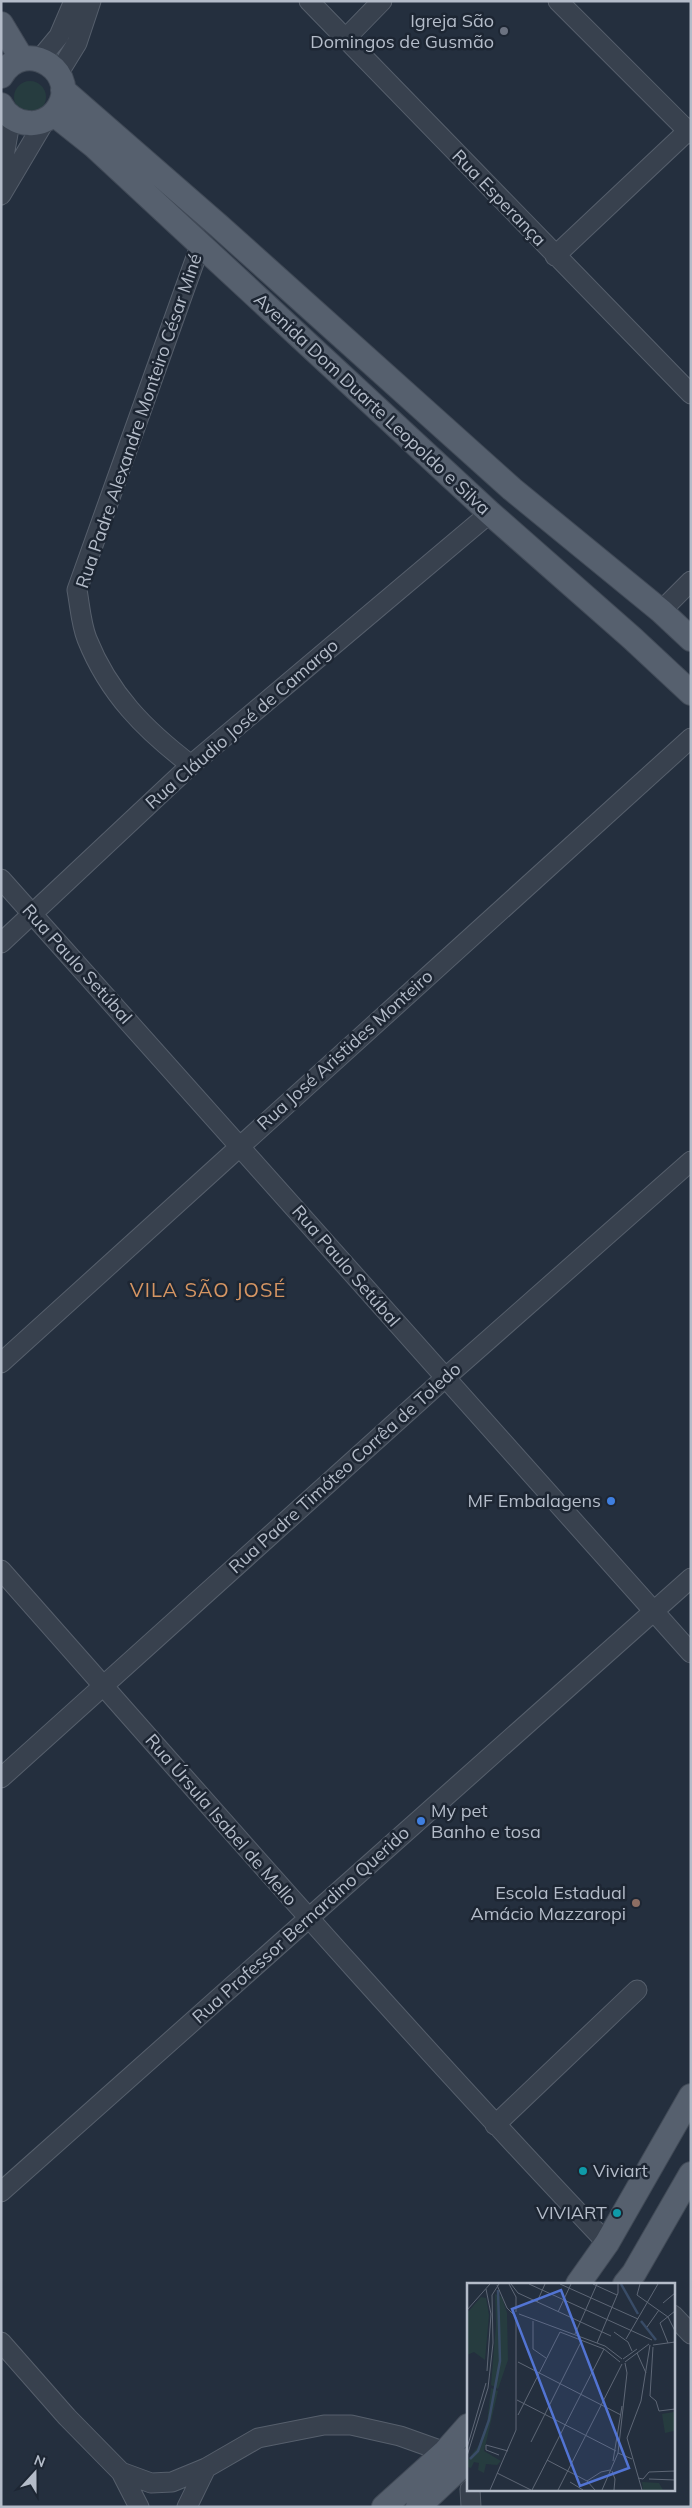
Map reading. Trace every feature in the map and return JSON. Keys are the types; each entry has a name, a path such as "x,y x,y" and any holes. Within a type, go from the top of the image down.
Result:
{"main road":[{"path":"1,24 31,59 13,63 1,76"},
{"name":"Avenida Dom Duarte Leopoldo e Silva","path":"31,59 52,66 61,82 512,489 691,639"},
{"path":"6,111 28,124 50,117 59,107 61,82"},
{"name":"Avenida Dom Duarte Leopoldo e Silva","path":"50,117 93,145 490,513 632,638 691,693"},
{"path":"200,246 219,226"},
{"path":"490,513 512,489"},
{"path":"579,2283 685,2121 691,2096"},
{"path":"635,2281 691,2174"},
{"path":"418,2507 461,2463 467,2431"},
{"path":"384,2507 461,2463"}],"street":[{"path":"31,59 59,36 74,1"},
{"path":"61,82 91,1"},
{"name":"Rua Esperança","path":"309,1 691,394"},
{"path":"345,39 382,1"},
{"path":"555,256 690,131 558,1"},
{"path":"1,173 6,111"},
{"path":"1,195 50,117"},
{"name":"Rua Padre Alexandre Monteiro César Miné","path":"191,765 155,738 115,693 86,638 77,590 200,246"},
{"name":"Rua Cláudio José de Camargo","path":"1,942 191,765 490,513"},
{"path":"661,612 691,581"},
{"name":"Rua José Aristides Monteiro","path":"1,1363 691,738"},
{"name":"Rua Paulo Setúbal","path":"1,879 691,1653"},
{"name":"Rua Padre Timóteo Corrêa de Toledo","path":"1,1778 445,1378 691,1161"},
{"name":"Rua Úrsula Isabel de Mello","path":"1,1570 308,1918 495,2125 606,2243"},
{"name":"Rua Professor Bernardino Querido","path":"1,2192 691,1578"},
{"path":"495,2125 637,1990"},
{"path":"674,2317 691,2334"},
{"path":"1,2342 68,2417 121,2472 139,2507"},
{"path":"121,2472 151,2484 172,2482 206,2468 258,2438 324,2425 351,2425 400,2436 461,2463"},
{"path":"187,2507 206,2468"},
{"path":"470,2490 471,2507"}],"green space":[{"path":"30,81 36,82 41,86 45,91 45,103 41,108 36,112 30,113 24,112 19,108 15,103 14,97 15,91 19,86 24,82"}],"place":[{"name":"Igreja São Domingos de Gusmão","path":"504,31"},
{"name":"MF Embalagens","path":"611,1501"},
{"name":"My pet Banho e tosa","path":"421,1821"},
{"name":"Escola Estadual Amácio Mazzaropi","path":"636,1903"},
{"name":"Viviart","path":"583,2171"},
{"name":"VIVIART","path":"617,2213"}],"district":[{"name":"VILA SÃO JOSÉ","path":"208,1290"}]}
